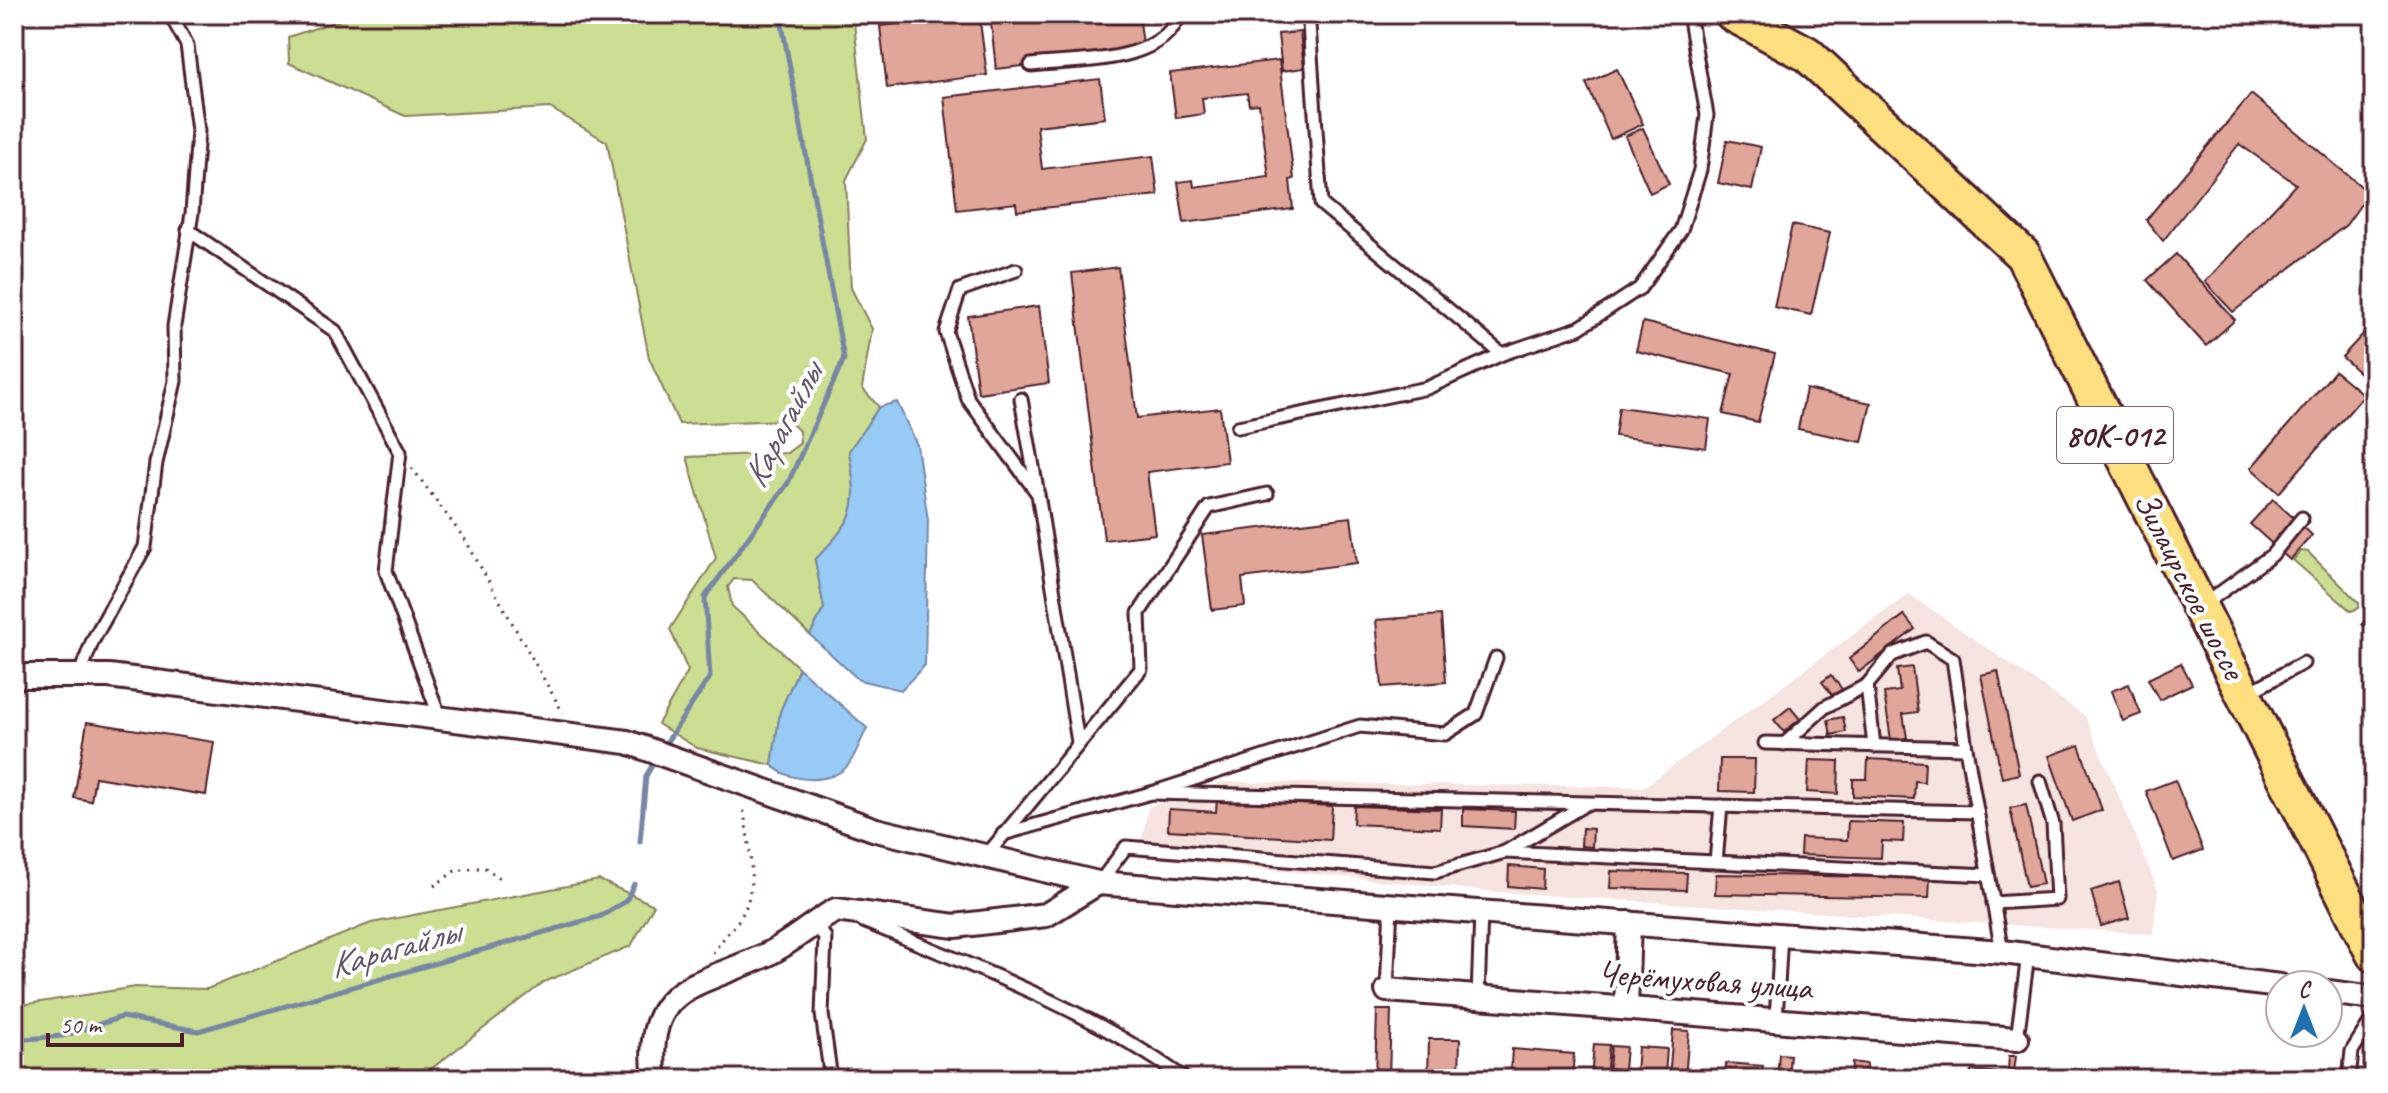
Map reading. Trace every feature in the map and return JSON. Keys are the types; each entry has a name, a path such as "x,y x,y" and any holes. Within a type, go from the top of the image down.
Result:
{"main road":[{"name":"Зилаирское шоссе","path":"1733,14 1807,54 2023,255 2202,606 2374,954"}],"street":[{"path":"14,676 109,676 627,742 876,830 1098,883 2002,952 2264,984"},
{"path":"655,1079 654,1026 669,999 694,985 779,949 836,910 955,926 1046,915 1098,883"},
{"path":"1626,1008 1629,923"},
{"name":"Черёмуховая улица","path":"1387,990 2017,1039"},
{"path":"2344,994 2374,998"}],"lane":[{"path":"79,676 93,640 145,547 156,463 175,381 174,326 198,131 187,45 170,14"},
{"path":"1031,65 1132,53 1161,40 1180,14"},
{"path":"1302,14 1309,24 1321,204 1502,354"},
{"path":"1238,427 1427,388 1502,354 1579,328 1640,288 1681,230 1700,170 1707,115 1689,14"},
{"path":"188,230 335,331 400,452 386,571 441,719"},
{"path":"1016,270 960,290 946,332 968,399 1038,494"},
{"path":"1021,399 1078,742"},
{"path":"986,856 1141,669 1139,613 1209,507 1267,494"},
{"path":"2202,606 2272,555 2302,518"},
{"path":"1784,744 1825,707 1867,685 1892,655 1926,642 1953,659 2002,952"},
{"path":"1003,834 1151,793 1360,726 1445,734 1476,714 1496,658"},
{"path":"2245,695 2303,663"},
{"path":"1867,685 1874,746"},
{"path":"1765,743 1966,748"},
{"path":"1993,903 2057,899 2053,824 2040,781"},
{"path":"1151,793 1977,812"},
{"path":"1098,883 1126,847 1435,872 1505,852 1588,803"},
{"path":"1716,862 1721,806"},
{"path":"1505,852 1988,875"},
{"path":"1387,990 1391,905"},
{"path":"836,910 1032,991 1135,1043 1185,1079"},
{"path":"1478,997 1481,912"},
{"path":"813,923 825,937 822,1014 831,1079"},
{"path":"1776,1020 1781,934"},
{"path":"2017,1039 2028,955"},
{"path":"2349,1079 2352,1051 2374,1016"}],"path":[{"path":"400,452 466,541 576,736"},
{"path":"694,985 722,937 742,916 752,875 739,782"},
{"path":"434,886 455,871 484,867 501,879"}],"shaded area":[{"path":"1909,594 2085,716 2158,890 2153,934 1496,892 1139,857 1148,807 1222,782 1644,787"}],"green space":[{"path":"359,14 853,14 867,139 846,180 851,288 872,329 862,388 879,407 849,451 854,487 852,511 839,533 815,560 824,608 810,635 752,580 734,579 728,587 732,606 799,668 780,712 772,765 697,748 658,724 688,671 670,629 716,558 687,457 787,453 800,443 799,431 788,420 679,424 649,358 607,142 550,108 405,116 289,63 288,37"},
{"path":"2301,551 2308,552 2359,603 2359,608 2351,611 2293,560"},
{"path":"599,880 654,905 631,946 544,982 418,1079 14,1079 14,1006 136,987 207,989 371,923"}],"water":[{"path":"897,402 917,445 928,520 925,665 901,690 859,680 810,635 824,608 815,560 839,533 852,511 854,487 849,451 879,407"},
{"path":"799,668 867,728 849,764 833,776 799,778 772,765 780,712"}],"building":[{"path":"979,14 987,75 887,88 880,26"},
{"path":"1065,14 1139,14 1144,52 996,69 991,23"},
{"path":"1300,32 1304,68 1282,71 1278,34"},
{"path":"1279,60 1294,179 1290,180 1293,209 1184,223 1178,182 1193,180 1194,187 1269,177 1259,104 1249,105 1247,93 1202,98 1204,114 1176,118 1170,73"},
{"path":"1617,69 1643,124 1611,139 1586,83"},
{"path":"1100,79 1105,118 1037,126 1042,169 1153,156 1158,195 1017,211 1016,203 957,210 944,97"},
{"path":"2251,94 2369,193 2346,225 2233,312 2205,282 2296,184 2239,144 2163,241 2146,220"},
{"path":"1643,128 1669,184 1650,193 1625,136"},
{"path":"1727,140 1761,147 1752,190 1718,183"},
{"path":"1792,225 1830,233 1811,315 1774,307"},
{"path":"2176,254 2235,320 2206,346 2147,280"},
{"path":"1118,267 1137,418 1220,408 1227,462 1147,472 1155,534 1104,540 1072,273"},
{"path":"1039,306 1049,383 978,393 968,316"},
{"path":"1643,322 1775,354 1758,422 1723,414 1733,374 1636,351"},
{"path":"2374,322 2374,382 2372,384 2342,357"},
{"path":"2335,371 2364,395 2279,493 2251,468"},
{"path":"1806,389 1871,403 1862,442 1798,429"},
{"path":"1619,407 1710,419 1706,448 1615,436"},
{"path":"2273,499 2312,535 2290,560 2250,524"},
{"path":"1351,517 1357,563 1242,578 1245,606 1212,610 1202,535"},
{"path":"2374,610 2374,634 2362,624"},
{"path":"1441,615 1446,682 1382,687 1376,620"},
{"path":"1904,615 1915,629 1859,672 1849,659"},
{"path":"2181,663 2192,684 2159,700 2148,679"},
{"path":"1912,667 1918,712 1903,714 1907,738 1891,740 1884,693 1900,691 1897,669"},
{"path":"1998,671 2019,774 2002,778 1981,675"},
{"path":"1831,675 1842,689 1833,696 1822,682"},
{"path":"2129,684 2141,714 2123,721 2111,691"},
{"path":"1790,707 1800,719 1784,732 1774,720"},
{"path":"1843,717 1846,732 1831,735 1828,720"},
{"path":"87,722 214,742 206,795 95,777 91,801 74,798"},
{"path":"2079,745 2102,810 2072,821 2049,756"},
{"path":"1720,759 1755,759 1754,792 1719,791"},
{"path":"1868,759 1925,762 1924,782 1915,781 1914,799 1853,796 1853,779 1867,779"},
{"path":"1809,760 1839,761 1838,794 1807,792"},
{"path":"2175,780 2203,850 2173,861 2146,791"},
{"path":"1217,799 1332,806 1330,840 1168,830 1169,809 1216,812"},
{"path":"2026,805 2043,884 2027,887 2010,808"},
{"path":"1354,806 1441,809 1440,828 1353,824"},
{"path":"1463,809 1515,811 1514,829 1463,826"},
{"path":"1848,821 1904,823 1903,842 1882,841 1881,858 1800,855 1801,838 1847,840"},
{"path":"1582,828 1593,829 1592,847 1581,846"},
{"path":"1509,866 1543,869 1542,889 1508,886"},
{"path":"1611,871 1687,873 1686,890 1610,888"},
{"path":"1716,874 1930,878 1929,898 1715,894"},
{"path":"2119,882 2129,918 2101,926 2091,891"},
{"path":"1377,1010 1391,1010 1389,1079 1375,1079"},
{"path":"1673,1030 1689,1031 1685,1079 1669,1079"},
{"path":"1429,1039 1460,1039 1459,1079 1428,1078"},
{"path":"1594,1044 1609,1045 1606,1079 1591,1079"},
{"path":"1611,1046 1626,1047 1624,1070 1609,1068"},
{"path":"1638,1047 1667,1049 1665,1074 1636,1072"},
{"path":"1512,1049 1574,1054 1572,1079 1528,1076 1528,1079 1510,1079"},
{"path":"1779,1054 1790,1055 1788,1079 1777,1079"},
{"path":"2009,1056 2016,1056 2014,1071 2008,1070"},
{"path":"1852,1062 1867,1064 1866,1079 1851,1079"},
{"path":"1726,1063 1763,1066 1761,1079 1725,1079"},
{"path":"1814,1069 1839,1071 1838,1079 1813,1079"},
{"path":"1972,1070 2000,1073 2000,1079 1967,1079"},
{"path":"1877,1073 1912,1076 1912,1079 1876,1079"}],"waterway":[{"name":"Карагайлы","path":"662,749 710,677 705,597 788,483 844,359 780,14"},
{"name":"Карагайлы","path":"640,842 646,776 657,757"},
{"name":"Карагайлы","path":"14,1040 62,1036 122,1017 198,1031 601,916 626,901 634,884"}]}
